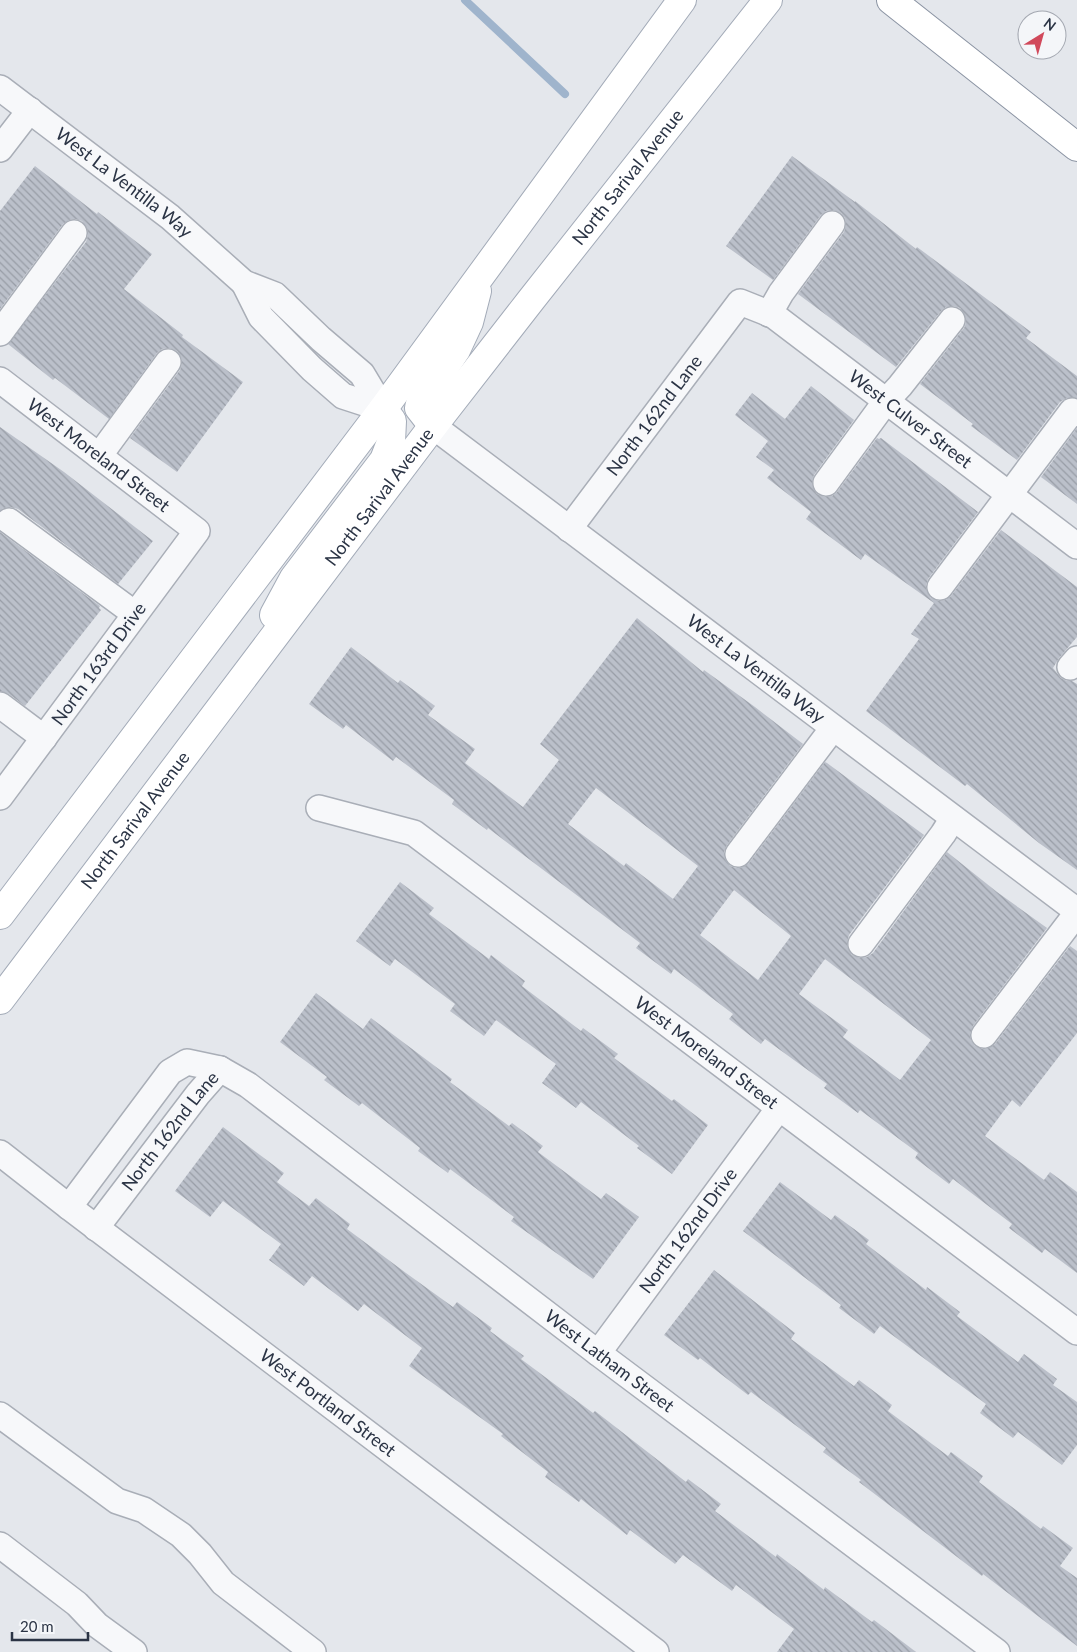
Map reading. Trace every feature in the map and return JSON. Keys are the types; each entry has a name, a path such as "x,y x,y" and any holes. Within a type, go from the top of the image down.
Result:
{"main road":[{"path":"0,915 383,409 682,0"},
{"name":"North Sarival Avenue","path":"0,1000 433,426 768,0"},
{"path":"891,0 1077,147"},
{"path":"433,426 419,408 420,404 456,350 469,322 481,273"},
{"path":"239,683 294,578 384,460 391,442 392,421 383,409"}],"street":[{"name":"West La Ventilla Way","path":"0,88 170,217 244,283 275,295 321,339 362,374 383,409"},
{"path":"0,149 30,110"},
{"path":"769,314 781,293 832,224"},
{"path":"0,333 74,233"},
{"name":"West Culver Street","path":"740,302 772,315 1077,546"},
{"name":"North 162nd Lane","path":"569,529 740,302"},
{"path":"826,484 886,401 952,320"},
{"path":"99,456 168,362"},
{"name":"West Moreland Street","path":"0,380 197,531"},
{"path":"940,587 1072,410"},
{"name":"West La Ventilla Way","path":"433,426 1077,912"},
{"path":"9,521 135,614"},
{"name":"North 163rd Drive","path":"0,797 197,531"},
{"path":"0,705 44,738"},
{"path":"738,854 833,728"},
{"name":"West Moreland Street","path":"319,808 414,834 1077,1332"},
{"path":"861,944 953,818"},
{"path":"984,1035 1077,912"},
{"name":"North 162nd Lane","path":"69,1207 170,1072 187,1062 220,1069 198,1094 96,1228"},
{"name":"West Latham Street","path":"220,1069 248,1085 598,1354 997,1652"},
{"name":"North 162nd Drive","path":"598,1354 779,1108"},
{"name":"West Portland Street","path":"0,1153 96,1228 656,1652"},
{"path":"0,1415 117,1501 144,1510 181,1536 200,1554 223,1584 313,1652"},
{"path":"0,1545 77,1604 97,1625 134,1652"}],"building":[{"path":"792,156 1031,332 1026,338 1077,376 1077,398 1067,398 1060,402 1017,460 971,426 973,424 920,384 964,328 966,323 965,315 960,308 954,306 946,307 941,311 896,367 798,294 844,232 845,218 841,213 833,210 826,211 821,215 773,280 726,246"},
{"path":"35,166 152,254 124,289 183,335 182,337 243,382 177,472 130,438 180,370 182,364 181,357 177,351 169,348 162,349 157,353 109,419 55,378 53,380 8,344 86,242 88,235 87,228 82,221 75,219 63,224 0,309 0,211"},
{"path":"811,386 854,420 814,475 812,481 813,488 817,494 825,497 832,496 837,492 877,438 881,438 978,512 928,579 926,585 927,592 931,598 939,601 946,600 951,596 1001,530 1077,587 1077,637 1053,668 1061,678 1077,684 1077,870 1039,843 967,784 965,786 866,711 919,639 911,634 934,603 865,554 861,560 806,519 811,512 767,478 774,470 756,457 768,441 735,415 752,393 785,419"},
{"path":"0,427 64,472 153,541 118,584 18,509 10,507 0,510"},
{"path":"1077,428 1077,504 1041,477"},
{"path":"0,532 100,606 101,610 25,706 9,694 0,691"},
{"path":"637,618 703,672 704,670 803,744 727,845 724,852 725,859 730,866 736,868 743,867 749,863 825,762 924,835 849,935 847,943 852,955 860,958 867,957 873,953 947,852 997,892 1047,928 973,1026 970,1034 975,1046 983,1049 995,1044 1070,946 1077,951 1077,1033 1020,1107 1012,1100 985,1136 1044,1180 1050,1172 1077,1192 1077,1273 1045,1249 1042,1253 1009,1228 1012,1224 953,1179 949,1184 915,1158 918,1153 860,1110 858,1113 824,1088 827,1084 765,1039 761,1044 729,1019 733,1014 674,969 671,974 636,948 640,943 488,828 487,830 452,804 454,800 396,757 393,761 346,725 343,729 309,704 351,647 398,683 400,680 435,706 428,715 475,749 465,763 523,807 559,760 540,744","holes":["596,788 698,866 673,899 626,863 624,866 568,824","734,890 791,936 758,980 700,935","825,959 931,1040 900,1080 843,1037 848,1030 799,994"]},
{"path":"400,882 434,908 429,914 489,959 491,955 525,981 522,986 581,1031 583,1028 618,1054 614,1058 708,1125 672,1174 581,1102 576,1108 542,1083 556,1064 496,1020 484,1036 450,1011 455,1004 395,959 390,966 356,941"},
{"path":"316,993 363,1029 371,1018 452,1079 450,1082 509,1126 512,1123 543,1146 538,1152 601,1199 606,1193 639,1217 593,1279 511,1221 514,1217 450,1169 448,1173 418,1151 420,1148 362,1103 359,1106 324,1080 327,1077 280,1042"},
{"path":"223,1127 284,1173 277,1182 309,1206 316,1198 350,1224 347,1229 453,1307 457,1302 492,1328 490,1331 524,1356 521,1359 593,1413 595,1411 686,1482 688,1479 721,1504 715,1511 776,1557 777,1554 824,1590 825,1587 872,1622 874,1620 916,1652 777,1652 794,1629 736,1585 732,1591 683,1555 675,1564 630,1530 627,1535 581,1499 579,1502 545,1477 548,1472 501,1436 503,1434 409,1366 422,1348 364,1304 358,1311 312,1276 304,1286 269,1260 281,1244 223,1201 210,1217 175,1191"},
{"path":"780,1182 831,1220 835,1215 869,1240 866,1244 926,1290 927,1287 960,1312 957,1316 1018,1362 1024,1354 1057,1379 1053,1385 1077,1402 1077,1445 1062,1465 1018,1432 1013,1438 980,1413 986,1404 880,1326 874,1334 839,1308 841,1305 743,1231"},
{"path":"714,1270 795,1333 791,1339 854,1386 859,1380 892,1405 888,1411 948,1456 951,1452 983,1476 979,1482 1041,1529 1043,1526 1073,1548 1060,1566 1077,1578 1077,1646 859,1482 861,1480 823,1452 826,1448 751,1392 748,1395 700,1358 698,1360 664,1335"}],"waterway":[{"path":"465,0 565,94"}]}
